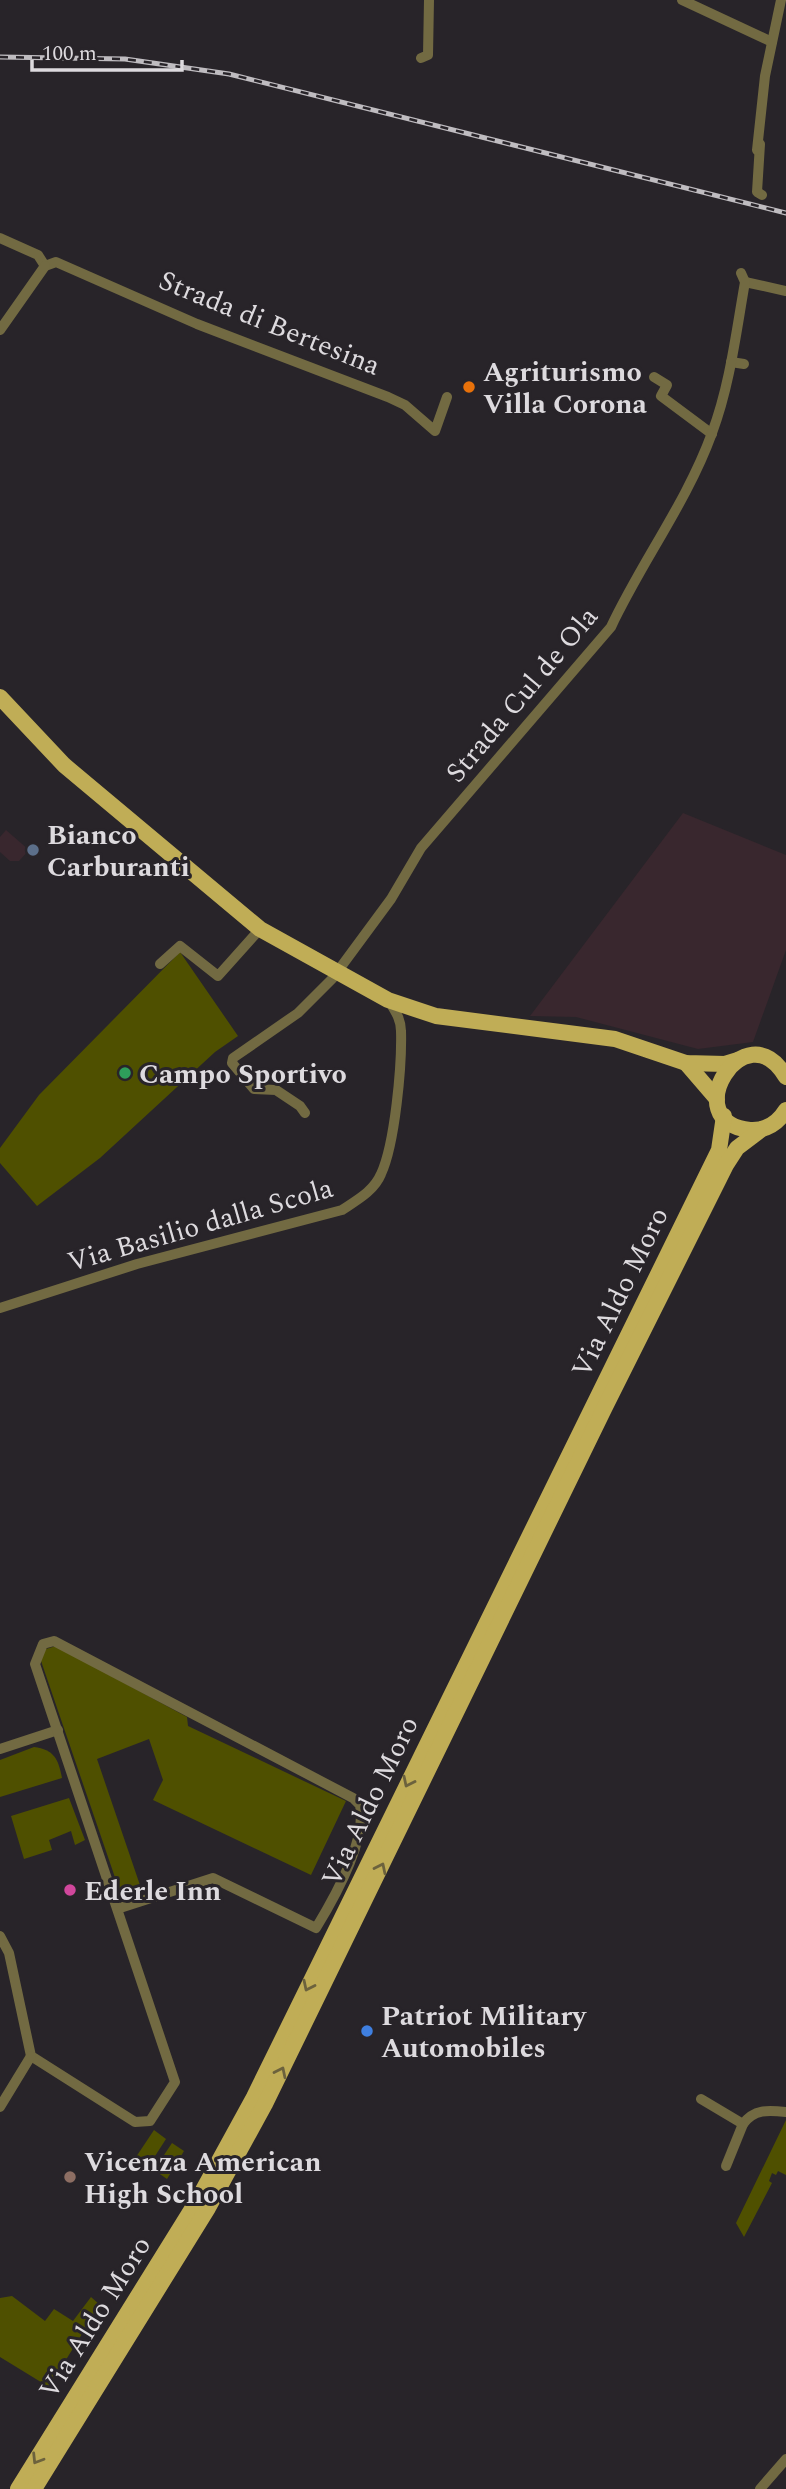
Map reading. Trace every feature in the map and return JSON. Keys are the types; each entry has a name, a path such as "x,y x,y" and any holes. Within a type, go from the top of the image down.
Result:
{"main road":[{"path":"0,697 64,765 260,929 339,971 428,1010"},
{"path":"339,971 396,1007 615,1039 686,1063 724,1064 752,1057 766,1059 786,1077"},
{"path":"717,1098 721,1075 738,1060"},
{"path":"686,1063 717,1098 724,1116 737,1126 762,1129 774,1124 786,1110"},
{"name":"Via Aldo Moro","path":"18,2489 197,2201 254,2097 719,1150 724,1116"},
{"name":"Via Aldo Moro","path":"34,2489 208,2208 265,2104 726,1165 737,1148 762,1129"}],"street":[{"path":"421,58 428,55 429,0"},
{"path":"682,0 772,42"},
{"path":"762,195 757,192 763,165 761,147 758,145 772,42 781,0"},
{"name":"Strada di Bertesina","path":"0,238 37,255 45,266 56,262 197,324 388,397 405,405 435,431 447,397"},
{"path":"0,330 45,266"},
{"name":"Strada Cul de Ola","path":"339,971 391,899 421,848 611,627 630,586 679,505 712,433 731,362 743,278 786,291"},
{"path":"731,362 744,365"},
{"path":"654,377 667,385 661,396 712,433"},
{"path":"160,964 180,946 218,976 260,929"},
{"path":"305,1113 300,1105 276,1090 254,1089 232,1063 233,1058 298,1013 339,971"},
{"name":"Via Basilio dalla Scola","path":"0,1308 137,1264 342,1210 365,1196 380,1177 388,1155 401,1030 396,1007"},
{"path":"401,1030 407,1019 428,1010"},
{"path":"32,2056 135,2122 150,2121 176,2082 120,1908 35,1664 43,1644 54,1641 354,1798 360,1805 357,1839 334,1898 316,1928 214,1878 120,1908"},
{"path":"0,1749 58,1730"},
{"path":"0,1936 9,1952 32,2056 0,2107"},
{"path":"701,2099 743,2124"},
{"path":"766,2123 769,2110"},
{"path":"726,2165 743,2124 750,2115 769,2110 786,2112"},
{"path":"760,2489 786,2459"}],"shaded area":[{"path":"683,813 786,855 786,950 753,1042 698,1049 576,1017 530,1016"},
{"path":"6,830 29,850 19,861 10,861 0,852 0,837"},
{"path":"180,952 238,1036 215,1052 100,1158 37,1206 0,1163 0,1148 39,1095"},
{"path":"56,1646 187,1717 188,1726 346,1801 311,1875 153,1800 163,1780 149,1739 97,1759 142,1891 122,1898 40,1658 46,1649"},
{"path":"34,1747 46,1750 54,1756 62,1778 0,1797 0,1760"},
{"path":"69,1798 85,1840 75,1845 71,1831 49,1840 52,1850 24,1859 11,1816"},
{"path":"786,2120 786,2175 778,2171 776,2175 772,2173 769,2181 772,2183 744,2237 736,2223"},
{"path":"154,2130 166,2139 148,2167 136,2157"},
{"path":"172,2143 184,2151 167,2179 154,2170"},
{"path":"12,2296 45,2321 54,2309 73,2321 91,2297 100,2305 49,2387 0,2357 0,2298"}],"railway":[{"path":"0,57 125,59 229,74 786,213"}],"place":[{"name":"Agriturismo Villa Corona","path":"469,387"},
{"name":"Bianco Carburanti","path":"33,850"},
{"name":"Campo Sportivo","path":"125,1073"},
{"name":"Ederle Inn","path":"70,1890"},
{"name":"Patriot Military Automobiles","path":"367,2031"},
{"name":"Vicenza American High School","path":"70,2177"}]}
